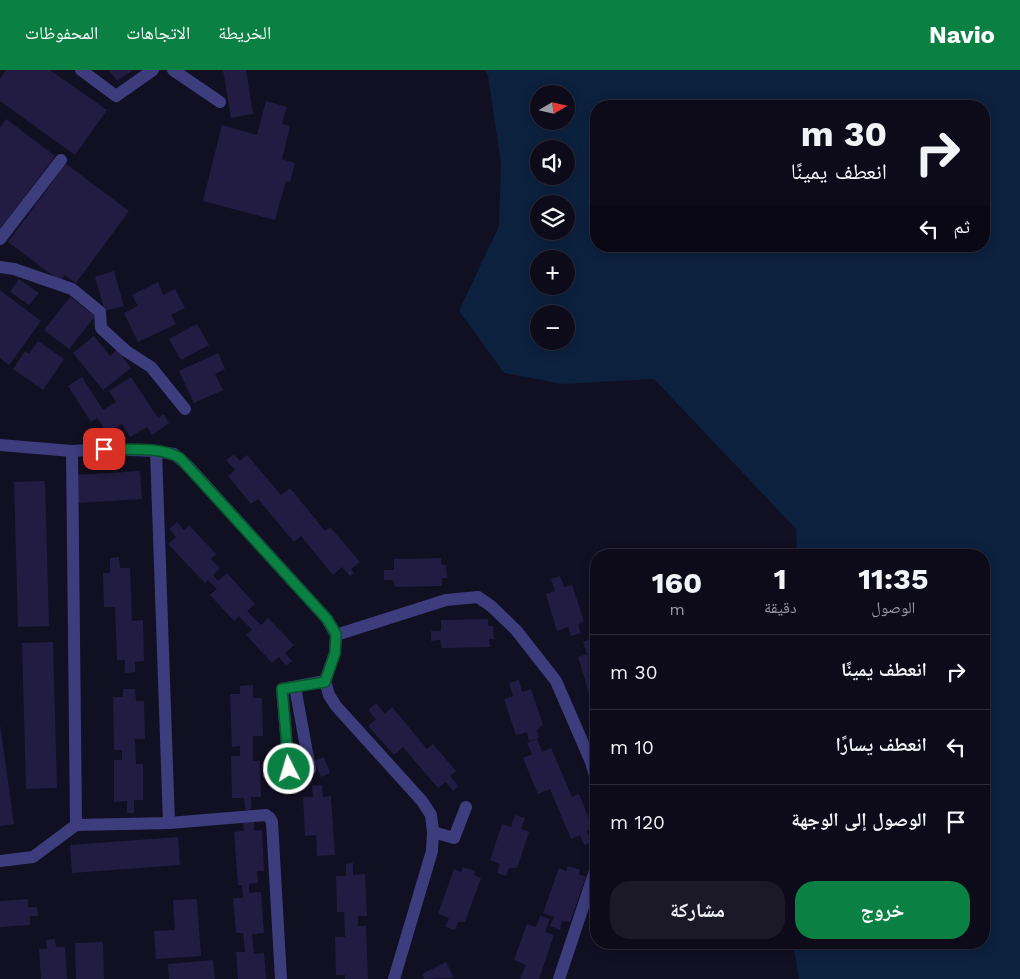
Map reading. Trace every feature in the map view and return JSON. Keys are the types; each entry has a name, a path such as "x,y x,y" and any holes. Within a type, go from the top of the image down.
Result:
{"street":[{"path":"81,70 116,96 153,70"},
{"path":"173,70 220,102"},
{"path":"0,239 61,160"},
{"path":"0,267 14,269 72,289 100,312 101,328 126,350 151,367 185,409"},
{"path":"0,446 72,451 104,449 156,451 174,454 188,466 327,619 336,634 335,653 325,682 329,695 336,706 422,800 431,815 433,832 432,852 394,979"},
{"path":"72,451 76,825"},
{"path":"156,451 169,823"},
{"path":"336,634 446,600 478,597 491,606 516,630 556,681 590,760"},
{"path":"295,687 310,769 289,769 282,689 325,682"},
{"path":"433,832 454,838 466,807"},
{"path":"0,861 33,857 76,825 169,823 266,815 272,822 281,979"},
{"path":"559,979 590,886"}],"water":[{"path":"485,70 1020,70 1020,979 799,979 794,949 990,949 990,549 797,549 796,529 654,379 563,384 504,373 459,311 499,226 501,164 488,76"}],"building":[{"path":"6,70 50,70 107,110 75,155 0,101 0,79"},
{"path":"109,70 133,70 117,81"},
{"path":"223,70 246,70 253,114 231,118"},
{"path":"266,101 287,107 282,124 290,126 282,159 295,163 290,182 286,181 275,220 203,201 222,125 257,135"},
{"path":"6,119 55,156 0,229 0,128"},
{"path":"66,164 129,211 76,283 65,275 60,281 8,242"},
{"path":"114,271 124,306 105,311 95,277"},
{"path":"19,279 39,293 29,305 10,292"},
{"path":"158,282 163,295 175,289 185,308 171,315 176,324 138,342 124,313 138,306 132,295"},
{"path":"0,290 41,321 9,365 0,358"},
{"path":"70,297 95,316 69,349 44,330"},
{"path":"197,324 209,345 181,360 169,339"},
{"path":"94,336 110,356 117,350 131,368 103,390 73,353"},
{"path":"38,341 64,359 43,390 13,369 25,351 29,354"},
{"path":"218,353 225,369 215,374 223,390 194,403 179,371"},
{"path":"82,377 103,410 116,402 109,391 131,377 158,418 164,414 169,423 152,435 147,427 130,437 122,424 107,433 97,418 91,422 68,386"},
{"path":"234,454 240,461 247,455 281,495 290,488 325,531 330,527 360,562 351,569 354,573 350,576 342,567 333,575 301,536 294,542 258,499 251,504 228,476 235,470 226,460"},
{"path":"140,471 142,499 76,503 74,475"},
{"path":"45,481 49,626 18,627 14,482"},
{"path":"177,522 184,530 189,525 216,554 211,559 220,568 213,575 218,581 227,573 255,604 247,611 261,625 268,618 294,645 285,653 292,661 286,666 279,657 272,663 246,635 252,630 239,616 234,621 210,595 217,589 208,580 205,583 168,544 176,537 169,529"},
{"path":"119,557 120,568 130,568 132,621 143,620 144,661 135,662 135,672 125,673 125,660 117,660 115,607 104,607 103,573 110,573 110,558"},
{"path":"441,558 441,565 446,565 447,578 442,578 442,586 395,587 393,580 384,580 384,570 394,570 394,559"},
{"path":"560,576 564,587 572,585 584,621 578,625 581,633 571,636 568,627 557,631 546,594 555,591 551,579"},
{"path":"488,619 488,626 493,626 494,639 489,639 490,647 442,648 440,640 431,641 431,631 441,631 441,620"},
{"path":"590,639 589,693 578,657 587,654 583,642"},
{"path":"53,642 57,788 26,789 22,643"},
{"path":"519,680 522,692 531,689 543,725 537,730 539,738 529,741 527,732 516,735 504,699 513,696 509,683"},
{"path":"253,685 253,698 262,698 263,736 253,736 253,761 260,761 261,797 251,797 251,809 245,810 244,798 232,798 231,756 240,756 240,746 232,747 230,694 240,694 240,686"},
{"path":"123,689 135,689 136,701 144,701 145,739 135,739 136,764 143,764 143,800 134,800 134,813 127,813 127,801 114,802 114,760 122,760 122,750 114,750 113,697 123,697"},
{"path":"376,703 385,714 392,707 427,749 433,744 456,771 450,776 458,786 453,791 446,782 438,788 403,747 394,755 368,726 376,719 368,710"},
{"path":"0,724 14,824 0,826"},
{"path":"537,739 542,752 551,748 572,797 579,794 590,821 590,830 587,831 590,843 584,845 580,835 571,839 550,789 538,794 523,758 532,754 527,743"},
{"path":"324,757 330,773 321,777 314,761"},
{"path":"322,785 323,797 331,796 335,855 317,856 316,835 305,836 303,797 313,797 312,786"},
{"path":"515,815 525,818 521,829 529,832 517,868 509,868 506,876 497,873 500,864 490,860 502,824 511,827"},
{"path":"243,821 254,821 254,831 262,830 264,871 257,871 258,883 249,884 249,893 261,892 264,933 252,934 254,954 264,953 266,979 238,979 236,952 245,952 243,933 236,933 233,898 243,898 242,885 238,885 234,832 244,831"},
{"path":"178,837 180,865 72,873 70,845"},
{"path":"353,863 353,875 365,874 367,916 358,916 358,926 366,926 368,979 345,979 345,975 336,975 335,937 345,937 344,912 337,912 336,876 346,876 346,864"},
{"path":"568,866 580,870 579,874 586,877 570,922 562,921 560,930 550,926 554,917 543,913 559,868 566,871"},
{"path":"463,867 475,871 474,875 481,878 465,922 458,922 455,930 445,927 449,918 438,914 454,869 461,872"},
{"path":"28,899 28,907 37,907 38,916 30,916 30,925 0,927 0,901"},
{"path":"197,899 201,956 156,959 154,931 175,930 173,900"},
{"path":"540,916 550,919 545,932 554,935 539,979 520,979 526,965 514,960 527,924 536,927"},
{"path":"55,939 56,947 65,947 67,979 41,979 39,949 47,949 46,940"},
{"path":"103,942 104,979 76,979 75,943"},
{"path":"213,960 215,979 169,979 168,964"},
{"path":"446,962 454,978 424,979 422,974"}],"route":[{"path":"104,449 156,451 174,454 180,458 327,619 336,634 335,653 325,682 282,689 289,769"}]}
